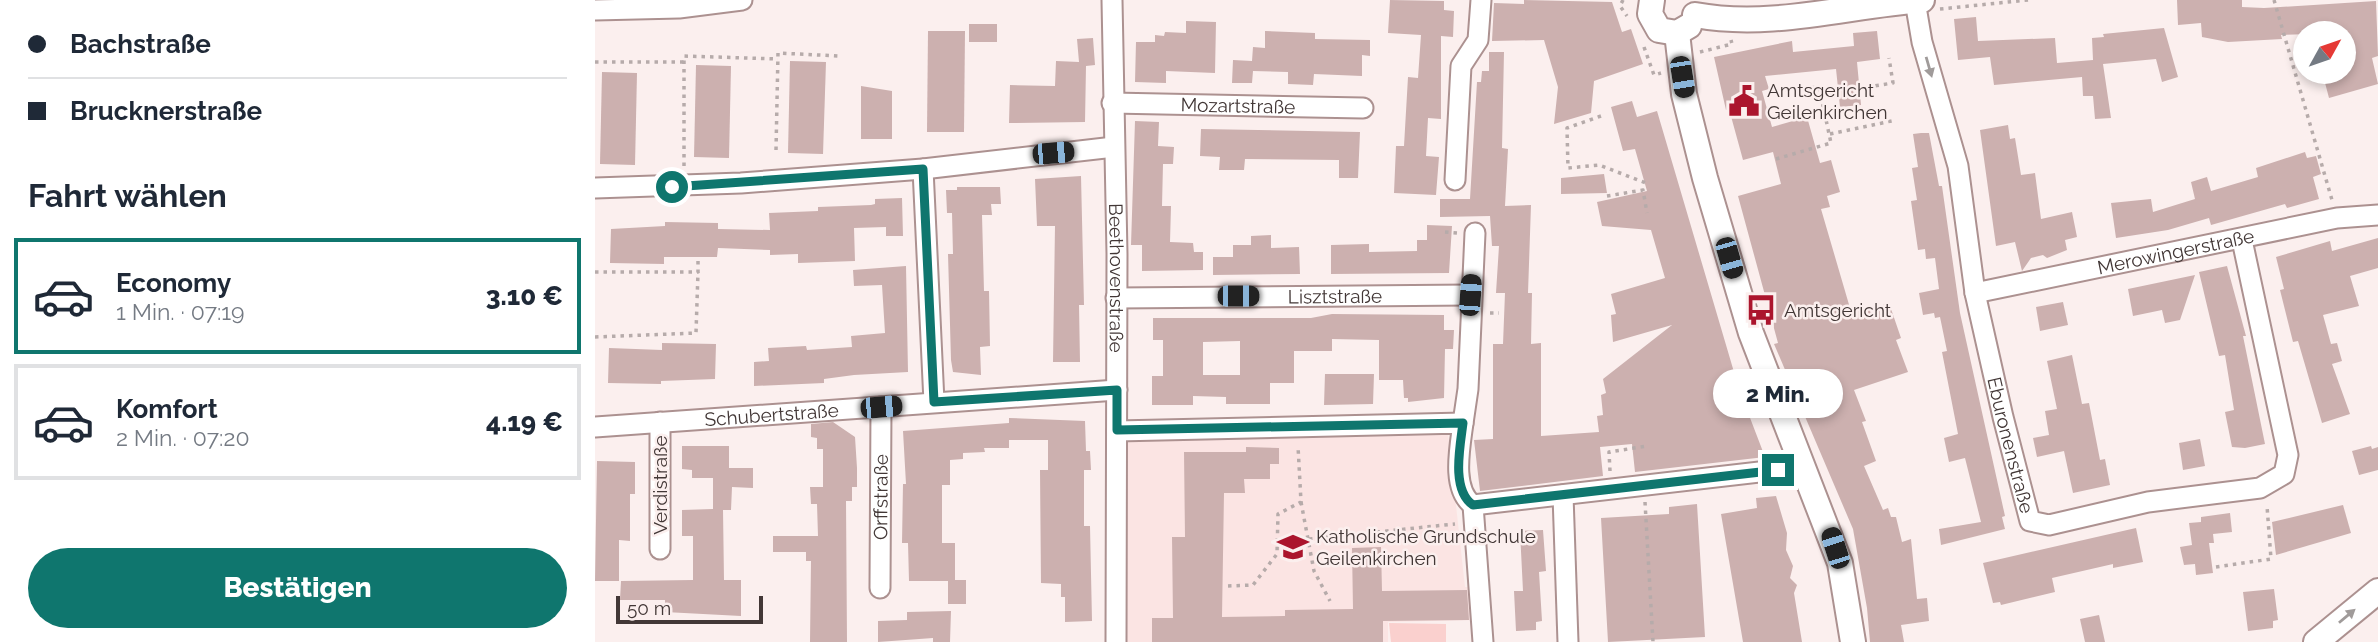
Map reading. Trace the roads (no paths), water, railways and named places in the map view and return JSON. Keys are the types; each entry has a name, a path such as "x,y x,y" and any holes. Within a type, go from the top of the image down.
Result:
{"street":[{"path":"595,10 680,8 742,0"},
{"name":"Beethovenstraße","path":"1112,0 1117,390 1116,642"},
{"path":"1455,180 1461,66 1478,40 1481,0"},
{"path":"1651,0 1650,13 1654,25 1665,32 1677,33 1685,30 1694,8 1728,21 1762,20 1922,0"},
{"name":"Eburonenstraße","path":"1915,1 1922,42 1958,166 1975,293 2001,410 2030,521 2049,525 2148,502 2265,486 2284,474 2288,455 2242,240"},
{"path":"1677,33 1685,94 1705,178 1751,333 1840,563 1853,642"},
{"name":"Mozartstraße","path":"1112,103 1363,108"},
{"path":"595,188 685,186 923,169 1114,147"},
{"path":"923,169 934,402"},
{"name":"Merowingerstraße","path":"1975,293 2242,240 2337,218 2378,215"},
{"path":"1475,233 1470,295 1468,389 1459,453 1461,488 1473,514 1483,642"},
{"name":"Lisztstraße","path":"1116,298 1470,295"},
{"name":"Schubertstraße","path":"595,426 1117,390"},
{"name":"Orffstraße","path":"880,588 881,407"},
{"name":"Verdistraße","path":"660,422 660,549"},
{"path":"1117,430 1463,423"},
{"path":"1473,514 1563,495 1803,467"},
{"path":"1563,495 1568,642"},
{"path":"2316,642 2378,591"}],"place":[{"name":"Amtsgericht Geilenkirchen","path":"1744,101"},
{"name":"Amtsgericht","path":"1761,310"},
{"name":"Katholische Grundschule Geilenkirchen","path":"1293,547"}]}
